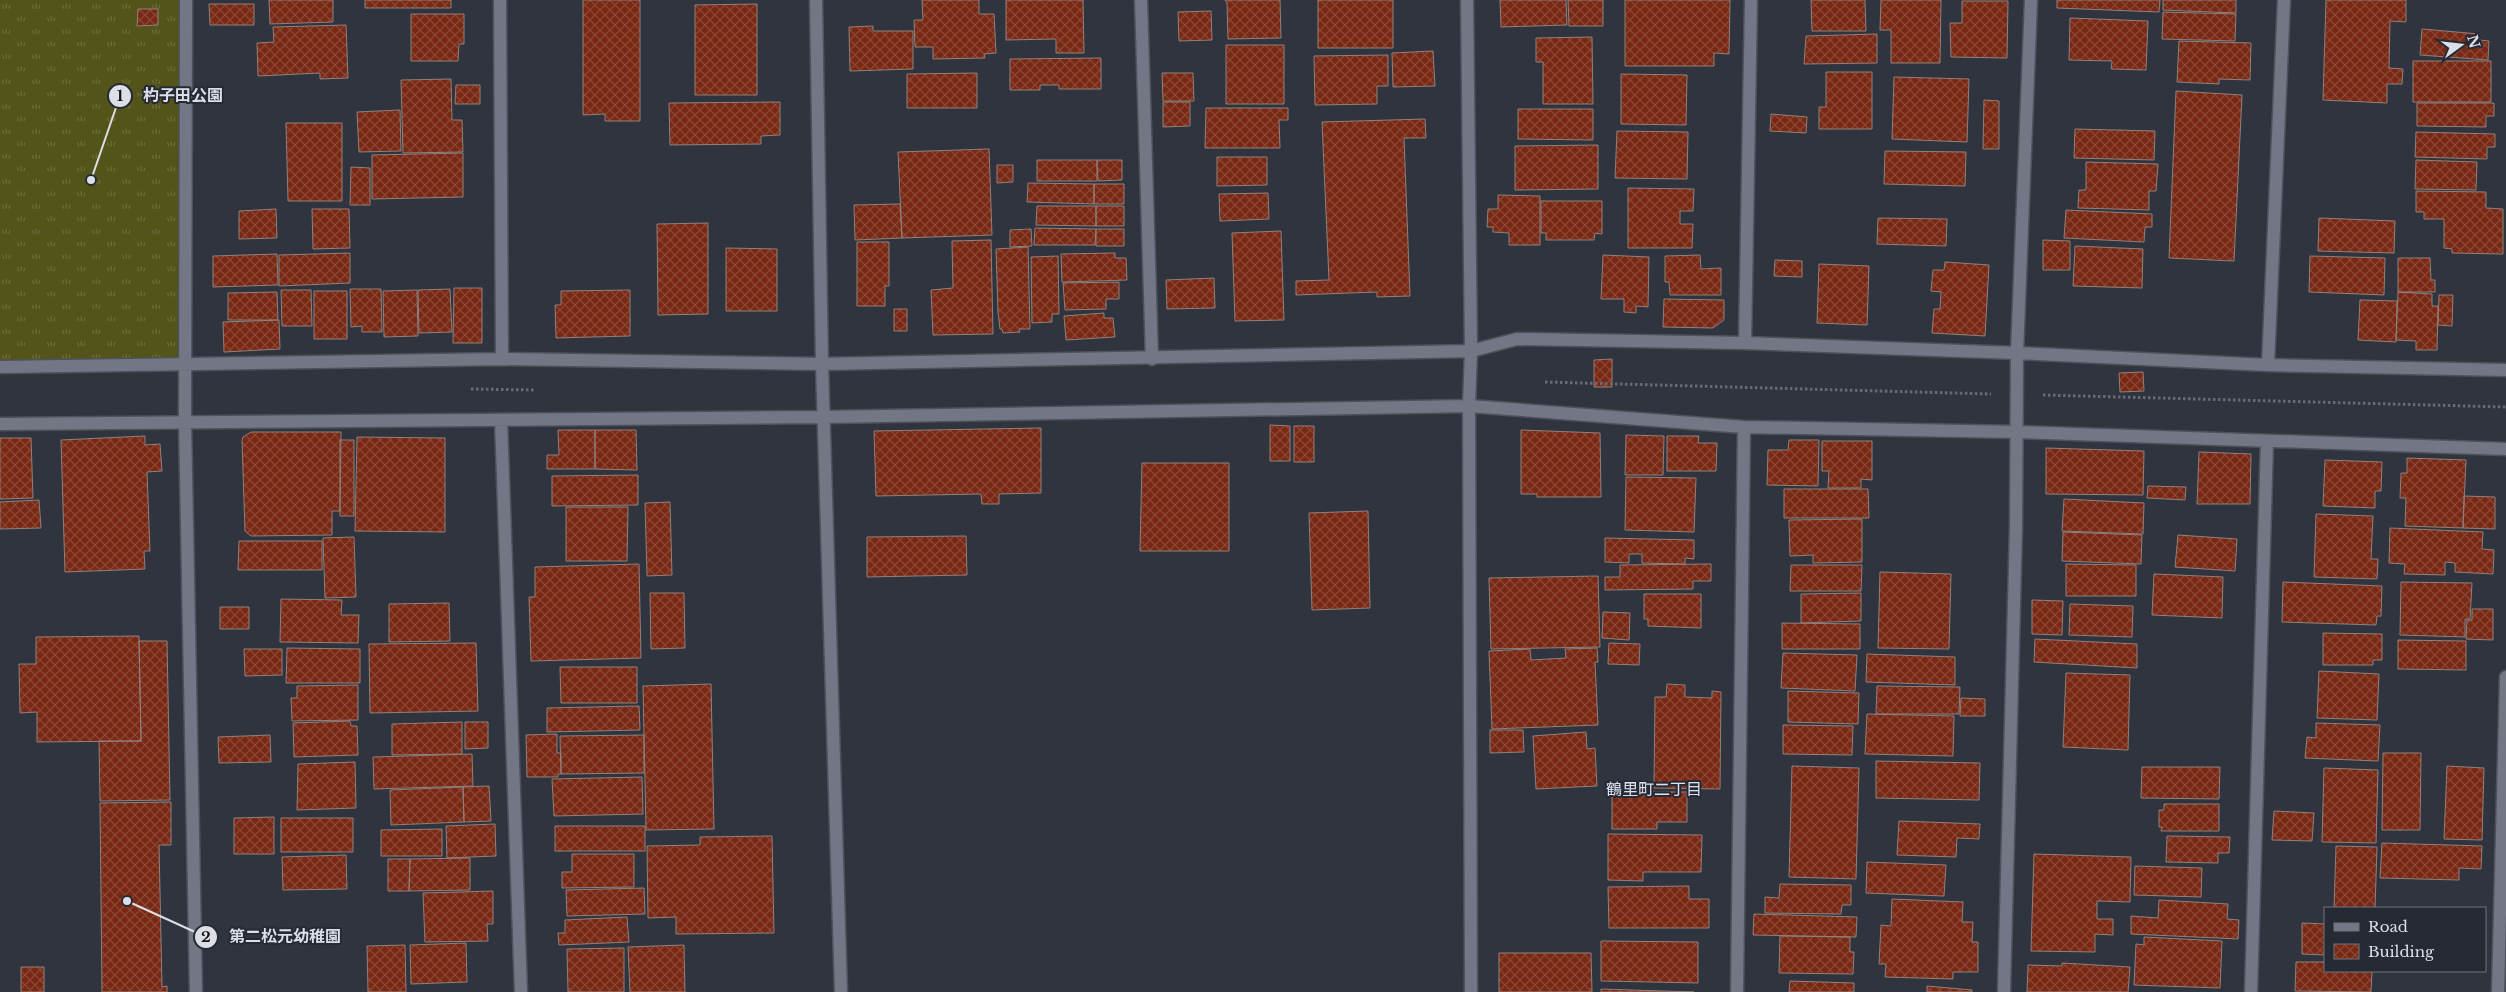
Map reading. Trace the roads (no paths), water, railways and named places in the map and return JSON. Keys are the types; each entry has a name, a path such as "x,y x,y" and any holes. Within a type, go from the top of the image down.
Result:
{"street":[{"path":"186,0 187,363 185,422 196,992"},
{"path":"500,0 502,360"},
{"path":"816,0 822,364 841,992"},
{"path":"1141,0 1152,359"},
{"path":"1466,0 1471,351 1469,406 1471,992"},
{"path":"1745,343 1752,0"},
{"path":"2004,992 2017,432 2017,352 2031,0"},
{"path":"2268,364 2284,0"},
{"path":"0,367 502,360 822,364 1152,359 1471,351 1517,340 1745,343 2017,352 2268,364 2506,370"},
{"path":"0,424 824,417 1469,406 1744,427 2017,432 2506,449"},
{"path":"501,420 521,992"},
{"path":"1737,992 1744,427"},
{"path":"2251,992 2267,442"},
{"path":"2498,992 2506,678"}],"place":[{"name":"杓子田公園","path":"91,180"},
{"name":"第二松元幼稚園","path":"127,901"}],"district":[{"name":"鶴里町二丁目","path":"1654,789"}]}
